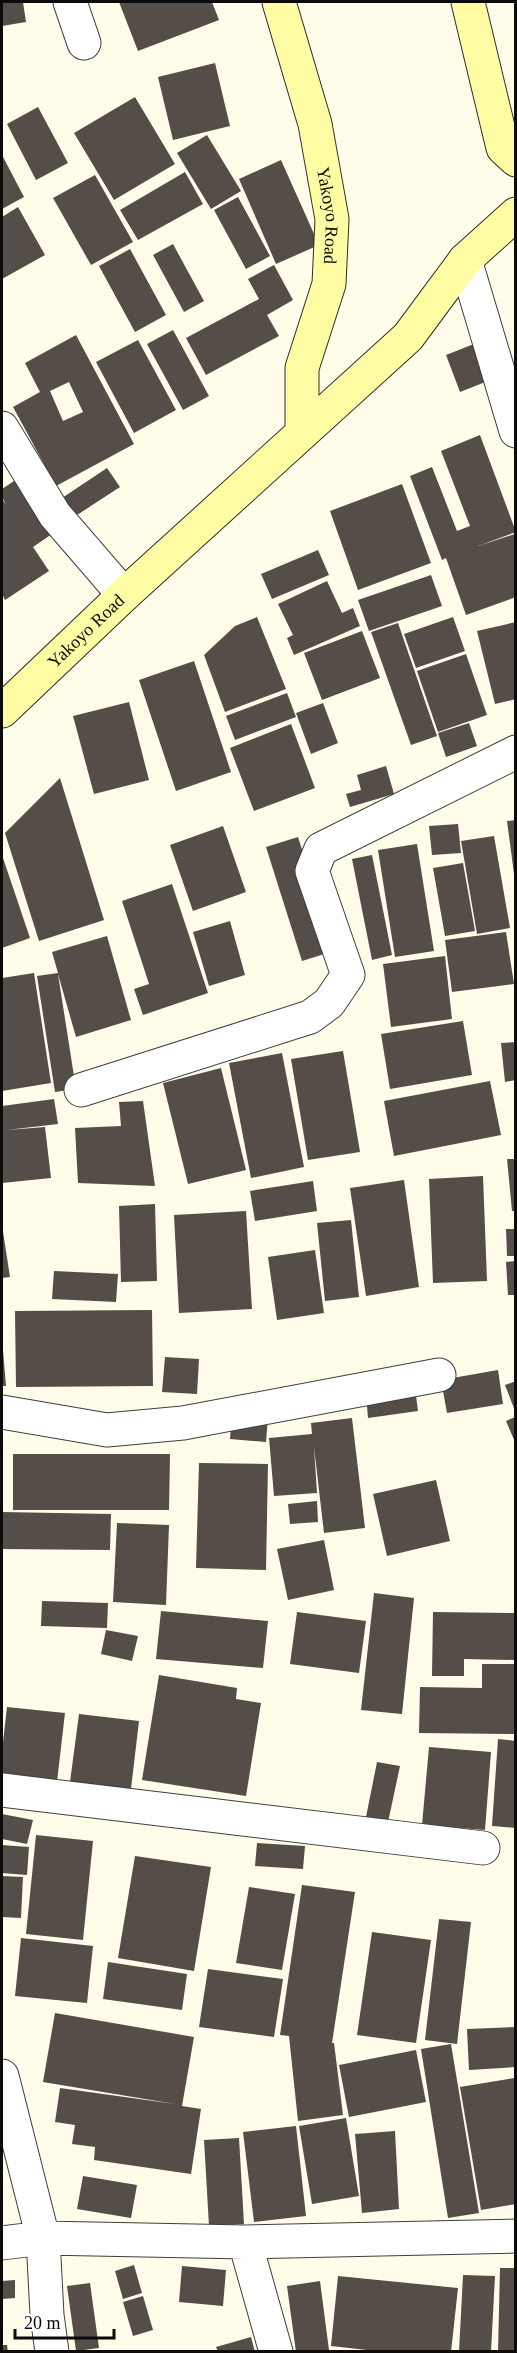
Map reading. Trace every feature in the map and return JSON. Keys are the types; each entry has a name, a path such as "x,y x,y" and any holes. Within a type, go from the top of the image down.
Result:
{"main road":[{"name":"Yakoyo Road","path":"279,2 315,124 332,219 329,284 302,368 302,433"},
{"path":"468,2 503,148 516,160"},
{"name":"Yakoyo Road","path":"2,711 124,594 408,337 465,260 516,214"}],"street":[{"path":"70,2 84,44"},
{"path":"465,260 516,431"},
{"path":"2,428 55,515 124,594"},
{"path":"81,1090 310,1017 329,1003 348,975 312,870 321,849 516,752"},
{"path":"2,1412 107,1430 183,1424 439,1375"},
{"path":"2,1790 483,1848"},
{"path":"2,2076 44,2238 47,2315 52,2352"},
{"path":"2,2243 44,2238 245,2242 516,2236"},
{"path":"245,2242 276,2352"}],"building":[{"path":"2,2 23,2 26,22 2,26"},
{"path":"119,2 212,2 219,20 138,51"},
{"path":"215,63 230,126 173,140 158,77"},
{"path":"135,97 175,164 114,200 74,133"},
{"path":"38,107 68,163 36,180 7,124"},
{"path":"207,135 241,191 211,209 177,153"},
{"path":"2,155 24,197 2,209"},
{"path":"281,160 319,245 276,264 239,179"},
{"path":"185,172 203,204 138,240 120,210"},
{"path":"95,175 133,242 91,265 53,198"},
{"path":"238,197 270,256 246,269 214,210"},
{"path":"18,207 45,255 2,279 2,217"},
{"path":"173,244 204,301 184,312 153,255"},
{"path":"130,249 166,315 135,332 99,266"},
{"path":"274,265 293,300 267,315 279,336 206,375 186,338 259,299 248,279"},
{"path":"173,330 209,396 183,410 147,344"},
{"path":"76,335 134,444 56,486 13,407 40,392 25,363","holes":["69,382 83,412 63,421 50,391"]},
{"path":"138,340 176,410 134,433 96,362"},
{"path":"479,342 493,379 460,392 446,355"},
{"path":"480,435 516,532 478,546 515,534 516,597 466,615 446,558 442,560 410,476 432,467 457,531 470,526 441,451"},
{"path":"107,468 120,487 74,517 62,498"},
{"path":"17,479 52,534 33,547 49,571 5,600 2,594 2,499 6,505 2,497 2,489"},
{"path":"402,484 431,563 358,590 330,511"},
{"path":"318,550 329,575 272,599 261,574"},
{"path":"431,575 442,606 369,631 358,600"},
{"path":"327,581 342,613 353,608 360,626 294,655 287,638 293,635 278,604"},
{"path":"257,617 286,689 225,712 204,655 235,626"},
{"path":"453,617 465,651 416,668 404,634"},
{"path":"516,622 516,699 495,704 477,631"},
{"path":"398,623 437,736 411,745 371,632"},
{"path":"362,631 380,678 322,700 304,653"},
{"path":"466,654 487,715 438,732 417,671"},
{"path":"194,661 231,772 176,791 139,680"},
{"path":"287,693 296,717 235,740 226,716"},
{"path":"129,702 149,780 94,794 73,716"},
{"path":"323,703 338,743 311,754 296,713"},
{"path":"469,723 477,746 446,757 438,733"},
{"path":"291,724 315,788 254,811 230,748"},
{"path":"386,766 394,794 350,807 346,794 361,790 357,775"},
{"path":"60,778 104,920 39,941 5,833"},
{"path":"516,820 516,874 514,874 507,821"},
{"path":"458,824 461,853 432,855 429,826"},
{"path":"223,826 246,892 193,911 170,845"},
{"path":"494,836 510,928 477,934 461,841"},
{"path":"298,837 334,951 302,961 266,847"},
{"path":"417,844 434,951 395,957 378,850"},
{"path":"2,855 30,938 2,948"},
{"path":"372,855 392,955 372,960 352,859"},
{"path":"463,863 475,931 445,936 433,868"},
{"path":"172,884 208,993 143,1015 134,989 149,984 122,901"},
{"path":"230,921 245,975 209,986 193,932"},
{"path":"506,932 514,984 452,992 445,940"},
{"path":"107,936 131,1020 76,1037 58,974 76,1089 55,1092 37,976 58,973 52,952"},
{"path":"445,956 452,1019 391,1027 383,964"},
{"path":"34,973 51,1083 2,1091 2,978"},
{"path":"463,1021 472,1075 390,1089 381,1034"},
{"path":"516,1042 516,1080 505,1082 501,1043"},
{"path":"343,1051 360,1152 308,1160 291,1059"},
{"path":"282,1053 304,1167 251,1178 229,1063"},
{"path":"221,1068 246,1170 188,1184 163,1083"},
{"path":"490,1081 501,1135 394,1156 384,1101"},
{"path":"54,1099 58,1124 7,1130 45,1127 51,1178 2,1183 2,1106"},
{"path":"143,1101 155,1186 78,1183 75,1128 121,1126 119,1102"},
{"path":"507,1159 516,1159 516,1211 512,1211"},
{"path":"483,1176 487,1281 433,1283 429,1179"},
{"path":"404,1180 419,1287 366,1296 350,1188"},
{"path":"313,1181 317,1211 255,1221 250,1191"},
{"path":"155,1204 157,1281 121,1282 119,1206"},
{"path":"246,1211 252,1309 179,1313 174,1215"},
{"path":"351,1220 359,1297 325,1301 317,1223"},
{"path":"2,1225 10,1277 2,1278"},
{"path":"506,1229 516,1229 516,1256 507,1256"},
{"path":"315,1250 324,1313 277,1320 268,1257"},
{"path":"516,1261 516,1295 508,1295 506,1262"},
{"path":"54,1271 118,1274 116,1302 52,1299"},
{"path":"152,1310 153,1386 16,1387 15,1311"},
{"path":"3,1350 6,1386 2,1386"},
{"path":"165,1357 199,1359 197,1394 162,1392"},
{"path":"498,1370 503,1404 447,1413 441,1380"},
{"path":"516,1381 516,1411 515,1411 505,1385"},
{"path":"415,1388 418,1411 368,1418 366,1394"},
{"path":"232,1414 268,1417 266,1442 230,1439"},
{"path":"515,1417 515,1442 506,1421"},
{"path":"352,1418 365,1528 324,1533 314,1447 317,1493 274,1496 269,1438 312,1434 311,1423"},
{"path":"13,1454 170,1454 169,1510 13,1510"},
{"path":"199,1463 268,1464 266,1570 196,1568"},
{"path":"436,1480 450,1541 387,1556 373,1494"},
{"path":"317,1501 318,1522 290,1524 288,1504"},
{"path":"2,1512 111,1514 110,1550 2,1549"},
{"path":"117,1523 169,1525 166,1605 113,1602"},
{"path":"324,1540 334,1590 288,1600 277,1549"},
{"path":"374,1593 414,1598 402,1714 361,1710"},
{"path":"42,1601 108,1603 107,1628 41,1626"},
{"path":"161,1611 268,1621 263,1668 156,1659"},
{"path":"297,1612 366,1621 359,1673 290,1664"},
{"path":"433,1612 516,1613 516,1660 464,1659 464,1676 432,1676"},
{"path":"106,1630 138,1636 132,1661 101,1654"},
{"path":"482,1664 516,1664 516,1734 419,1733 420,1687 482,1688"},
{"path":"159,1675 237,1688 236,1699 261,1703 246,1796 142,1780"},
{"path":"7,1707 65,1713 57,1782 2,1776 2,1751"},
{"path":"79,1714 139,1721 131,1789 70,1782"},
{"path":"498,1739 516,1741 516,1828 492,1826"},
{"path":"429,1747 491,1752 485,1830 422,1825"},
{"path":"377,1762 400,1766 387,1827 365,1822"},
{"path":"2,1814 33,1820 27,1844 2,1839"},
{"path":"36,1835 93,1841 83,1940 26,1934"},
{"path":"257,1843 305,1846 303,1869 255,1866"},
{"path":"2,1845 29,1847 27,1875 2,1873"},
{"path":"135,1856 211,1867 194,1971 118,1958"},
{"path":"2,1876 23,1877 21,1918 2,1917"},
{"path":"302,1885 355,1892 332,2043 334,2043 343,2115 298,2121 289,2036 280,2035"},
{"path":"249,1887 295,1894 282,1970 236,1963"},
{"path":"439,1919 471,1922 457,2044 425,2040"},
{"path":"372,1932 431,1940 416,2043 357,2035"},
{"path":"21,1938 93,1946 87,2003 15,1996"},
{"path":"108,1962 187,1974 182,2010 103,1999"},
{"path":"208,1969 283,1979 274,2037 199,2027"},
{"path":"55,2013 194,2037 182,2106 201,2109 191,2174 94,2160 95,2147 72,2144 75,2125 55,2122 60,2088 175,2104 43,2082"},
{"path":"516,2027 516,2067 469,2070 467,2029"},
{"path":"451,2044 479,2213 448,2218 421,2049"},
{"path":"416,2050 426,2102 349,2117 339,2065"},
{"path":"514,2078 516,2204 481,2210 460,2087"},
{"path":"346,2118 359,2196 312,2204 299,2126"},
{"path":"296,2126 306,2216 254,2222 243,2132"},
{"path":"395,2131 399,2209 362,2213 355,2134"},
{"path":"239,2138 244,2224 209,2226 204,2140"},
{"path":"83,2176 137,2185 131,2218 77,2209"},
{"path":"134,2265 142,2293 123,2299 115,2271"},
{"path":"182,2266 226,2270 223,2306 179,2302"},
{"path":"500,2268 516,2268 516,2352 498,2352"},
{"path":"463,2275 495,2276 491,2352 459,2352"},
{"path":"338,2276 458,2288 451,2352 385,2352 331,2346"},
{"path":"15,2280 15,2298 2,2299 2,2281"},
{"path":"320,2281 329,2350 296,2352 287,2286"},
{"path":"90,2283 99,2348 76,2351 67,2286"},
{"path":"143,2296 153,2330 133,2336 123,2302"},
{"path":"251,2337 255,2352 218,2352 216,2347"},
{"path":"2,2345 7,2345 8,2352 2,2352"}]}
